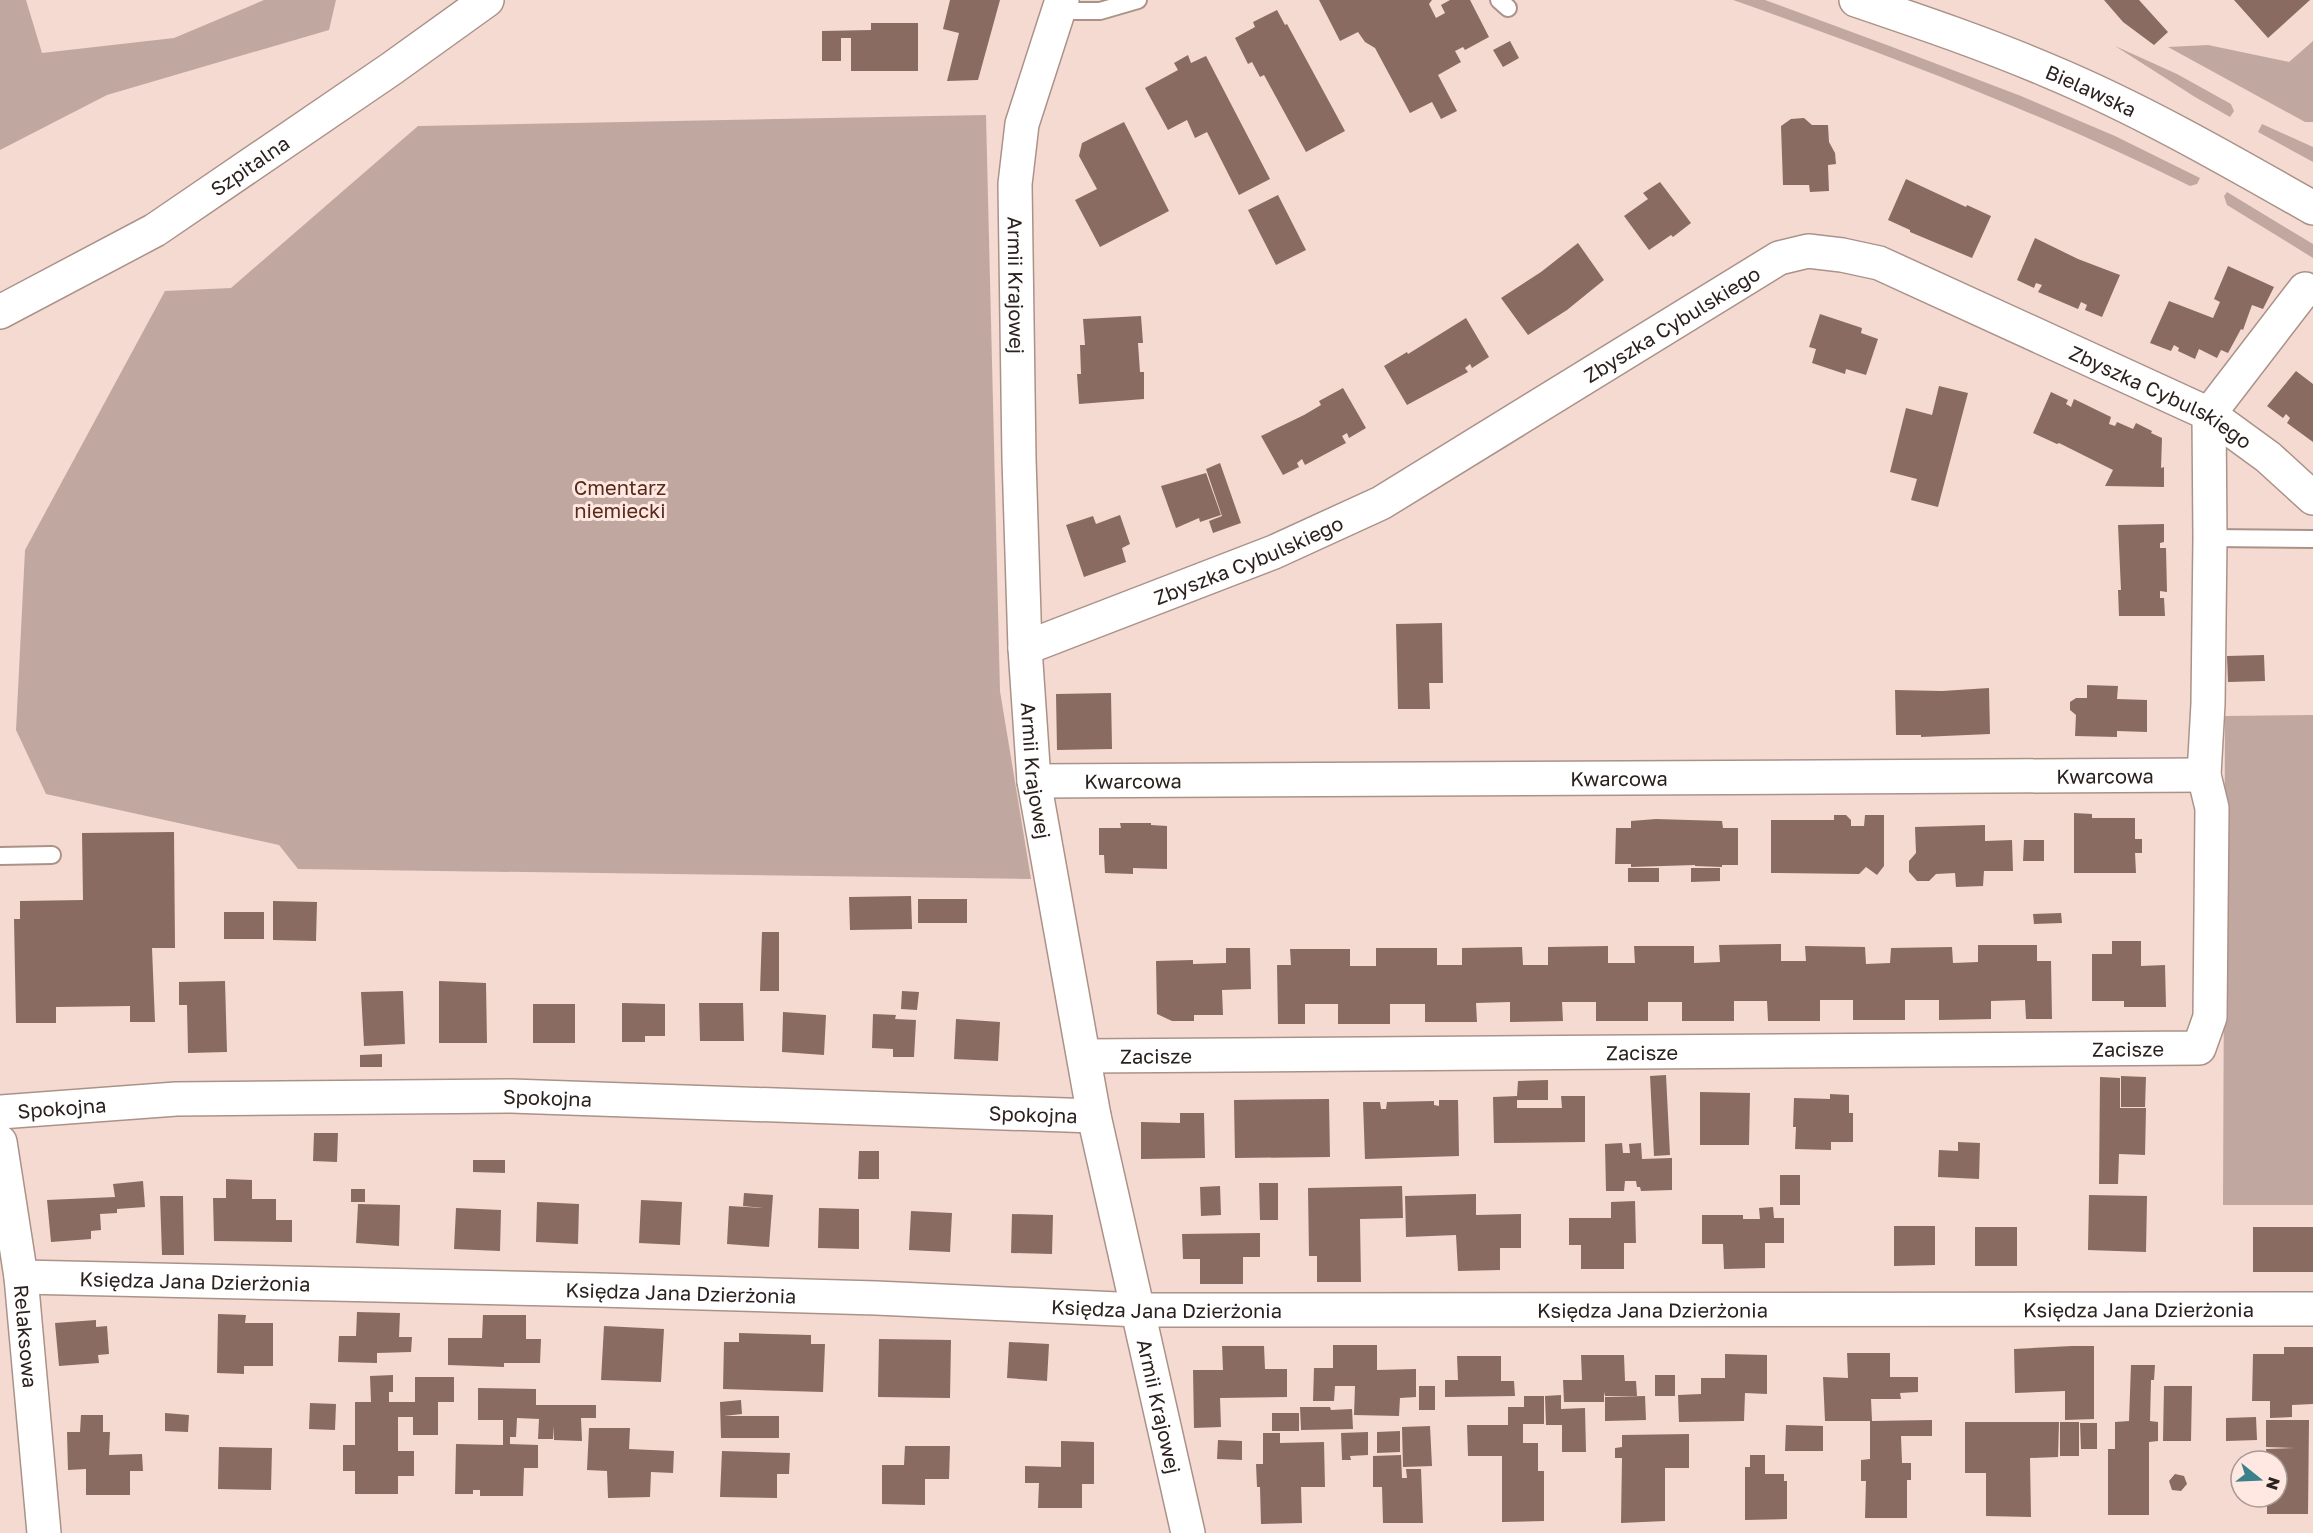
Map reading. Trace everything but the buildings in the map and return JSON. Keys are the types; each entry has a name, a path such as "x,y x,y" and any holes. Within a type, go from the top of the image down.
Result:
{"street":[{"name":"Szpitalna","path":"0,312 154,230 391,69 487,0"},
{"name":"Bielawska","path":"1856,0 1969,39 2107,97 2224,157 2313,208"},
{"name":"Armii Krajowej","path":"1060,6 1023,124 1015,184 1019,459 1025,648 1034,780 1094,1116 1188,1533"},
{"name":"Zbyszka Cybulskiego","path":"1025,648 1274,552 1382,503 1779,258 1808,251 1879,263 2209,414 2268,457 2313,498"},
{"path":"2204,775 2208,704 2209,414 2305,289"},
{"name":"Kwarcowa","path":"1034,780 2204,775"},
{"name":"Zacisze","path":"1084,1056 2199,1048 2211,1017 2212,808 2204,775"},
{"name":"Spokojna","path":"0,1112 176,1099 511,1096 1094,1116"},
{"name":"Relaksowa","path":"0,1142 21,1277 44,1533"},
{"name":"Księdza Jana Dzierżonia","path":"21,1277 622,1290 876,1298 1139,1310 2313,1310"}],"lane":[{"path":"1060,6 1101,11 1138,0"},
{"path":"2210,538 2313,539"},
{"path":"0,856 52,855"}],"green space":[{"path":"0,0 26,0 42,53 174,38 264,0 336,0 329,30 107,95 0,150"},
{"path":"1733,0 1765,0 2021,96 2115,136 2200,178 2197,184 2190,186 2078,134 1964,86"},
{"path":"2313,41 2313,122 2305,122 2168,47 2208,45 2289,62"},
{"path":"2115,46 2177,74 2231,104 2234,111 2230,117"},
{"name":"Cmentarz niemiecki","path":"986,115 1000,691 1031,879 298,869 279,845 46,794 16,730 25,550 165,291 231,288 418,126"},
{"path":"2262,124 2313,147 2313,162 2258,132"},
{"path":"2227,192 2313,244 2313,258 2227,205 2224,196"},
{"path":"2313,715 2313,1205 2223,1205 2225,716"}]}
